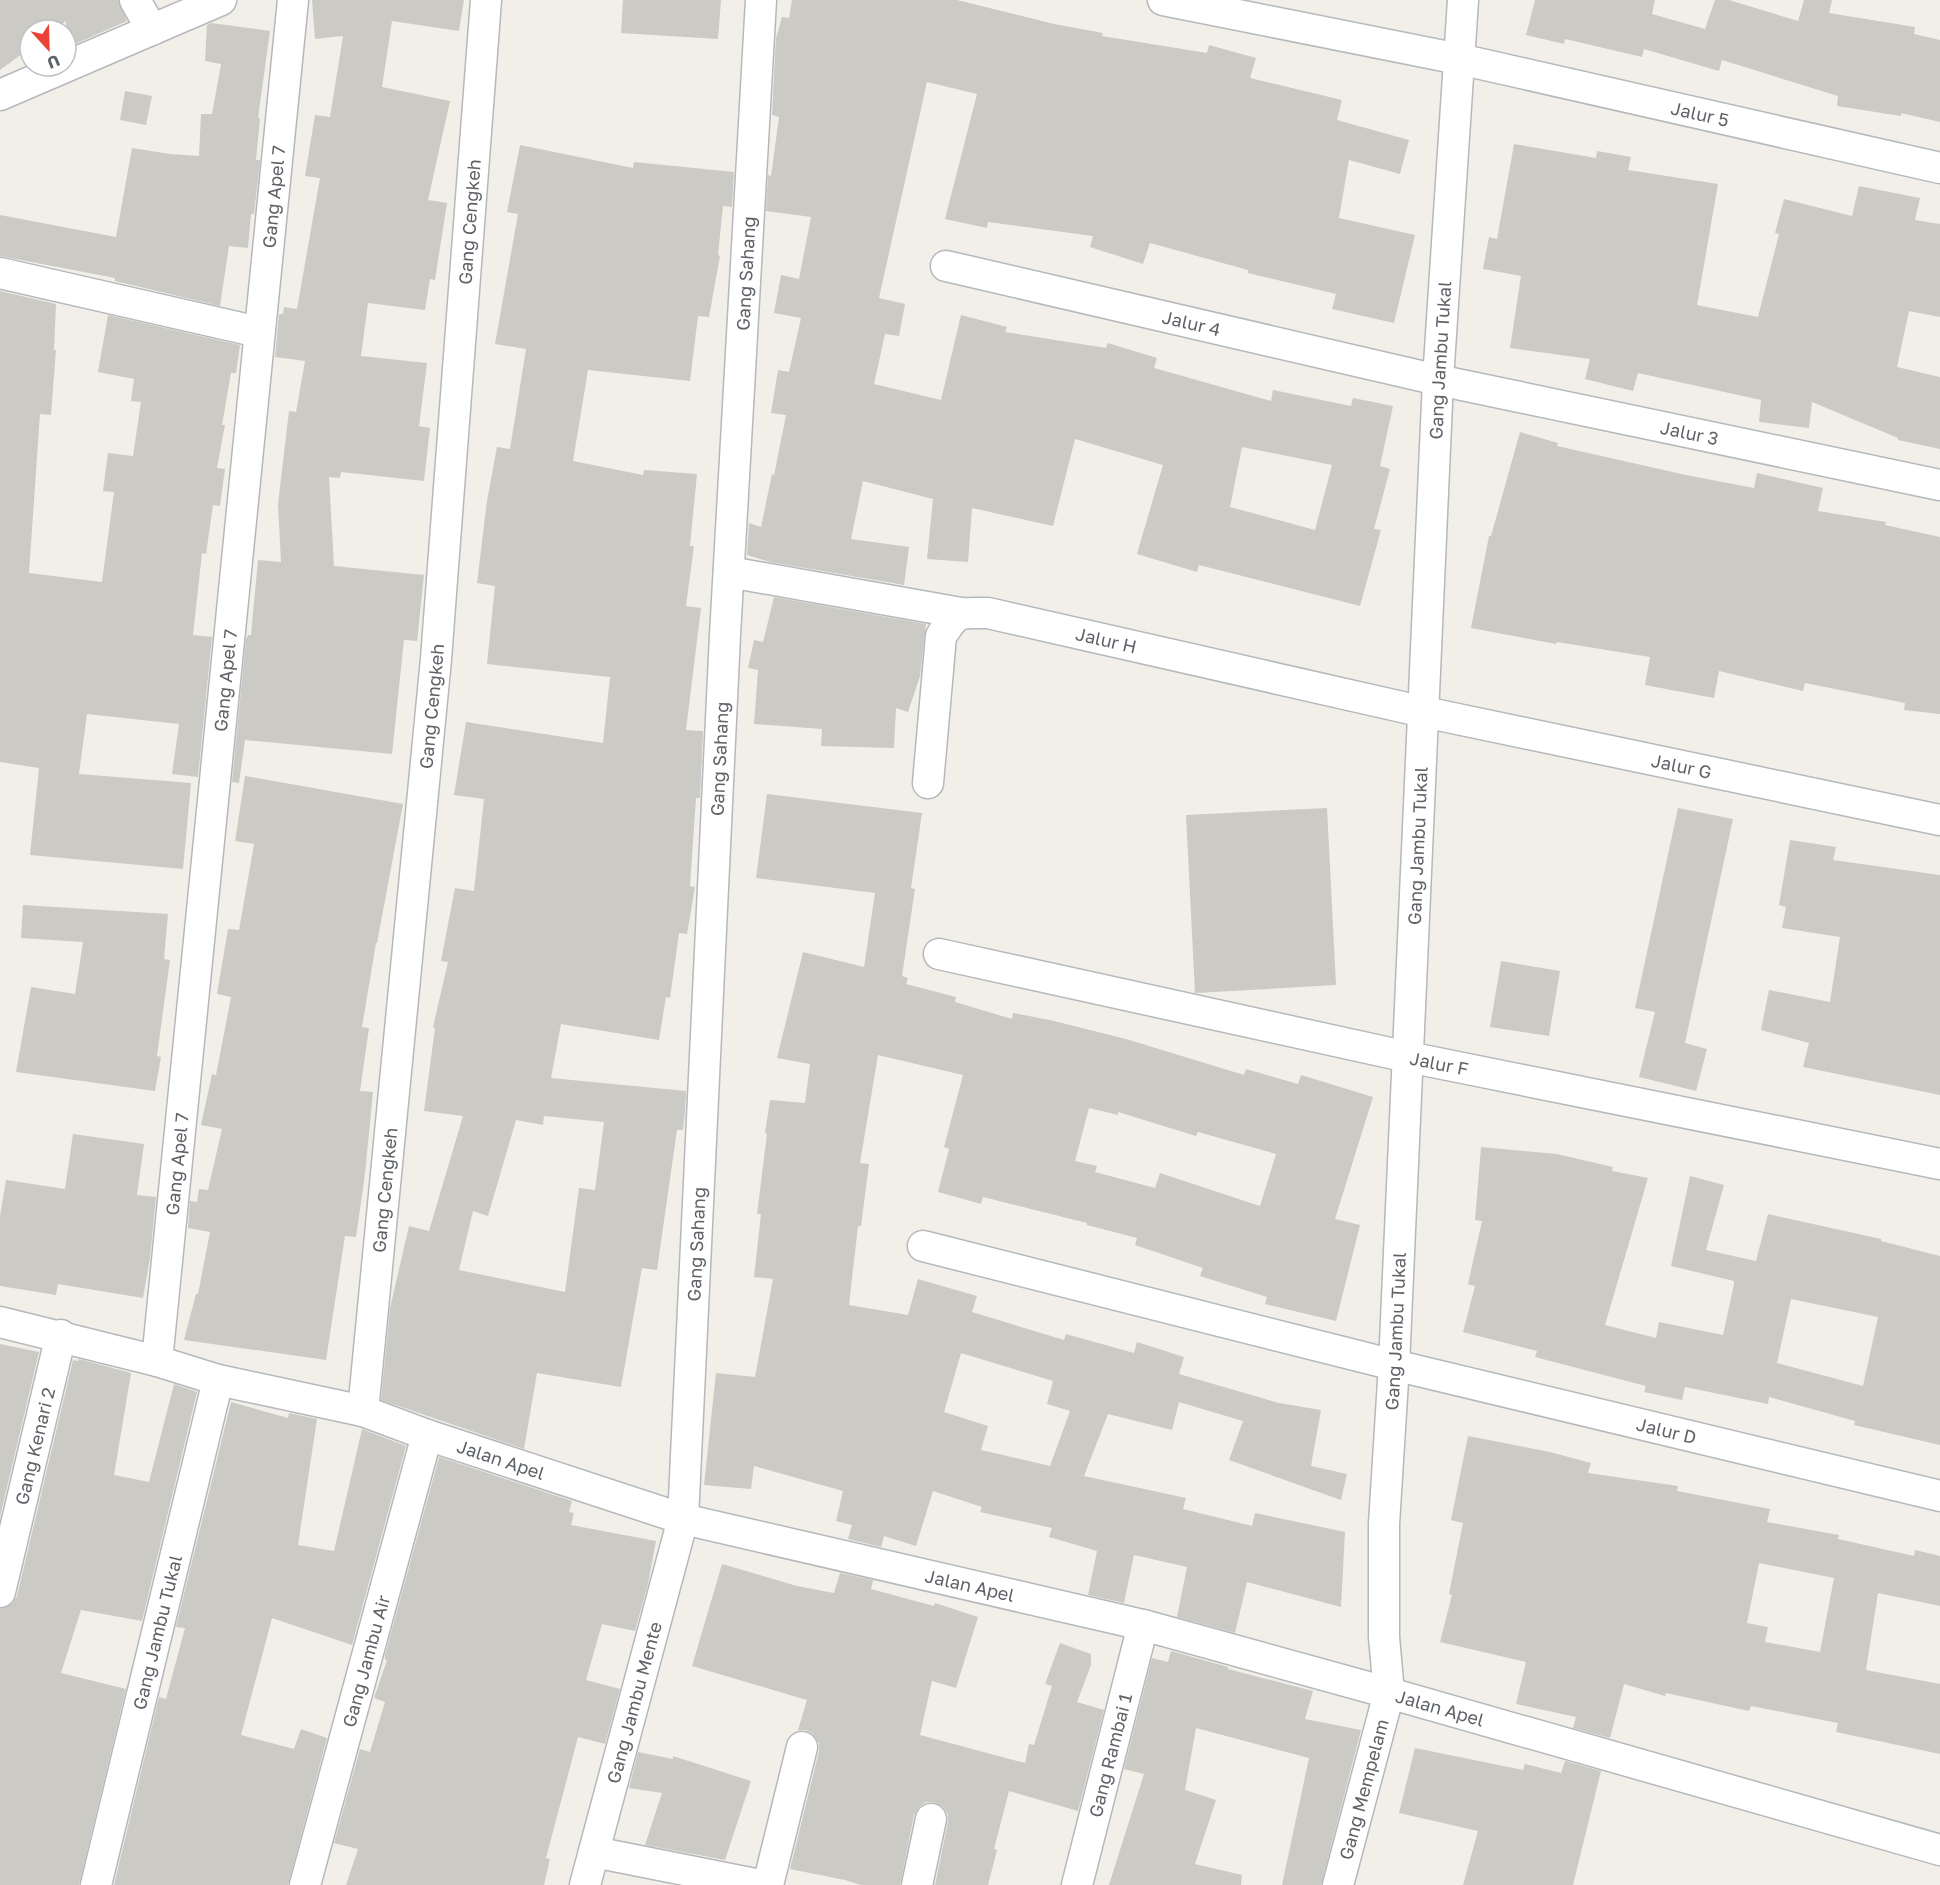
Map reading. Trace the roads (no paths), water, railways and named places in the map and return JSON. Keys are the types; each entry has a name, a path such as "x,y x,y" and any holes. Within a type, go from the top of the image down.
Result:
{"street":[{"path":"135,0 152,30"},
{"path":"0,95 221,0"},
{"name":"Gang Apel 7","path":"158,1361 293,0"},
{"name":"Gang Cengkeh","path":"363,1411 436,659 486,0"},
{"name":"Gang Sahang","path":"683,1519 729,572 761,0"},
{"name":"Jalur 5","path":"1162,0 1459,59 1940,168"},
{"name":"Gang Jambu Tukal","path":"1389,1692 1384,1637 1384,1524 1394,1365 1438,380 1463,0"},
{"name":"Jalur 4","path":"945,266 1438,380"},
{"path":"0,273 259,332"},
{"name":"Jalur 3","path":"1438,380 1940,485"},
{"name":"Jalur H","path":"729,572 961,613 988,613 1424,712"},
{"path":"928,783 941,636 961,613"},
{"name":"Jalur G","path":"1424,712 1940,820"},
{"name":"Jalur F","path":"939,954 1408,1057 1940,1164"},
{"name":"Jalur D","path":"923,1246 1394,1365 1940,1496"},
{"name":"Jalan Apel","path":"0,1322 61,1335 218,1380 363,1411 427,1435 683,1519 1143,1625 1389,1692 1940,1850"},
{"name":"Gang Kenari 2","path":"0,1592 61,1335"},
{"name":"Gang Jambu Tukal","path":"96,1885 218,1380"},
{"name":"Gang Jambu Air","path":"304,1885 427,1435"},
{"name":"Gang Jambu Mente","path":"585,1885 683,1519"},
{"name":"Gang Rambai 1","path":"1077,1885 1143,1625"},
{"name":"Gang Mempelam","path":"1338,1885 1389,1692"},
{"path":"768,1885 802,1748"},
{"path":"916,1885 931,1819"},
{"path":"594,1852 760,1885"}]}
